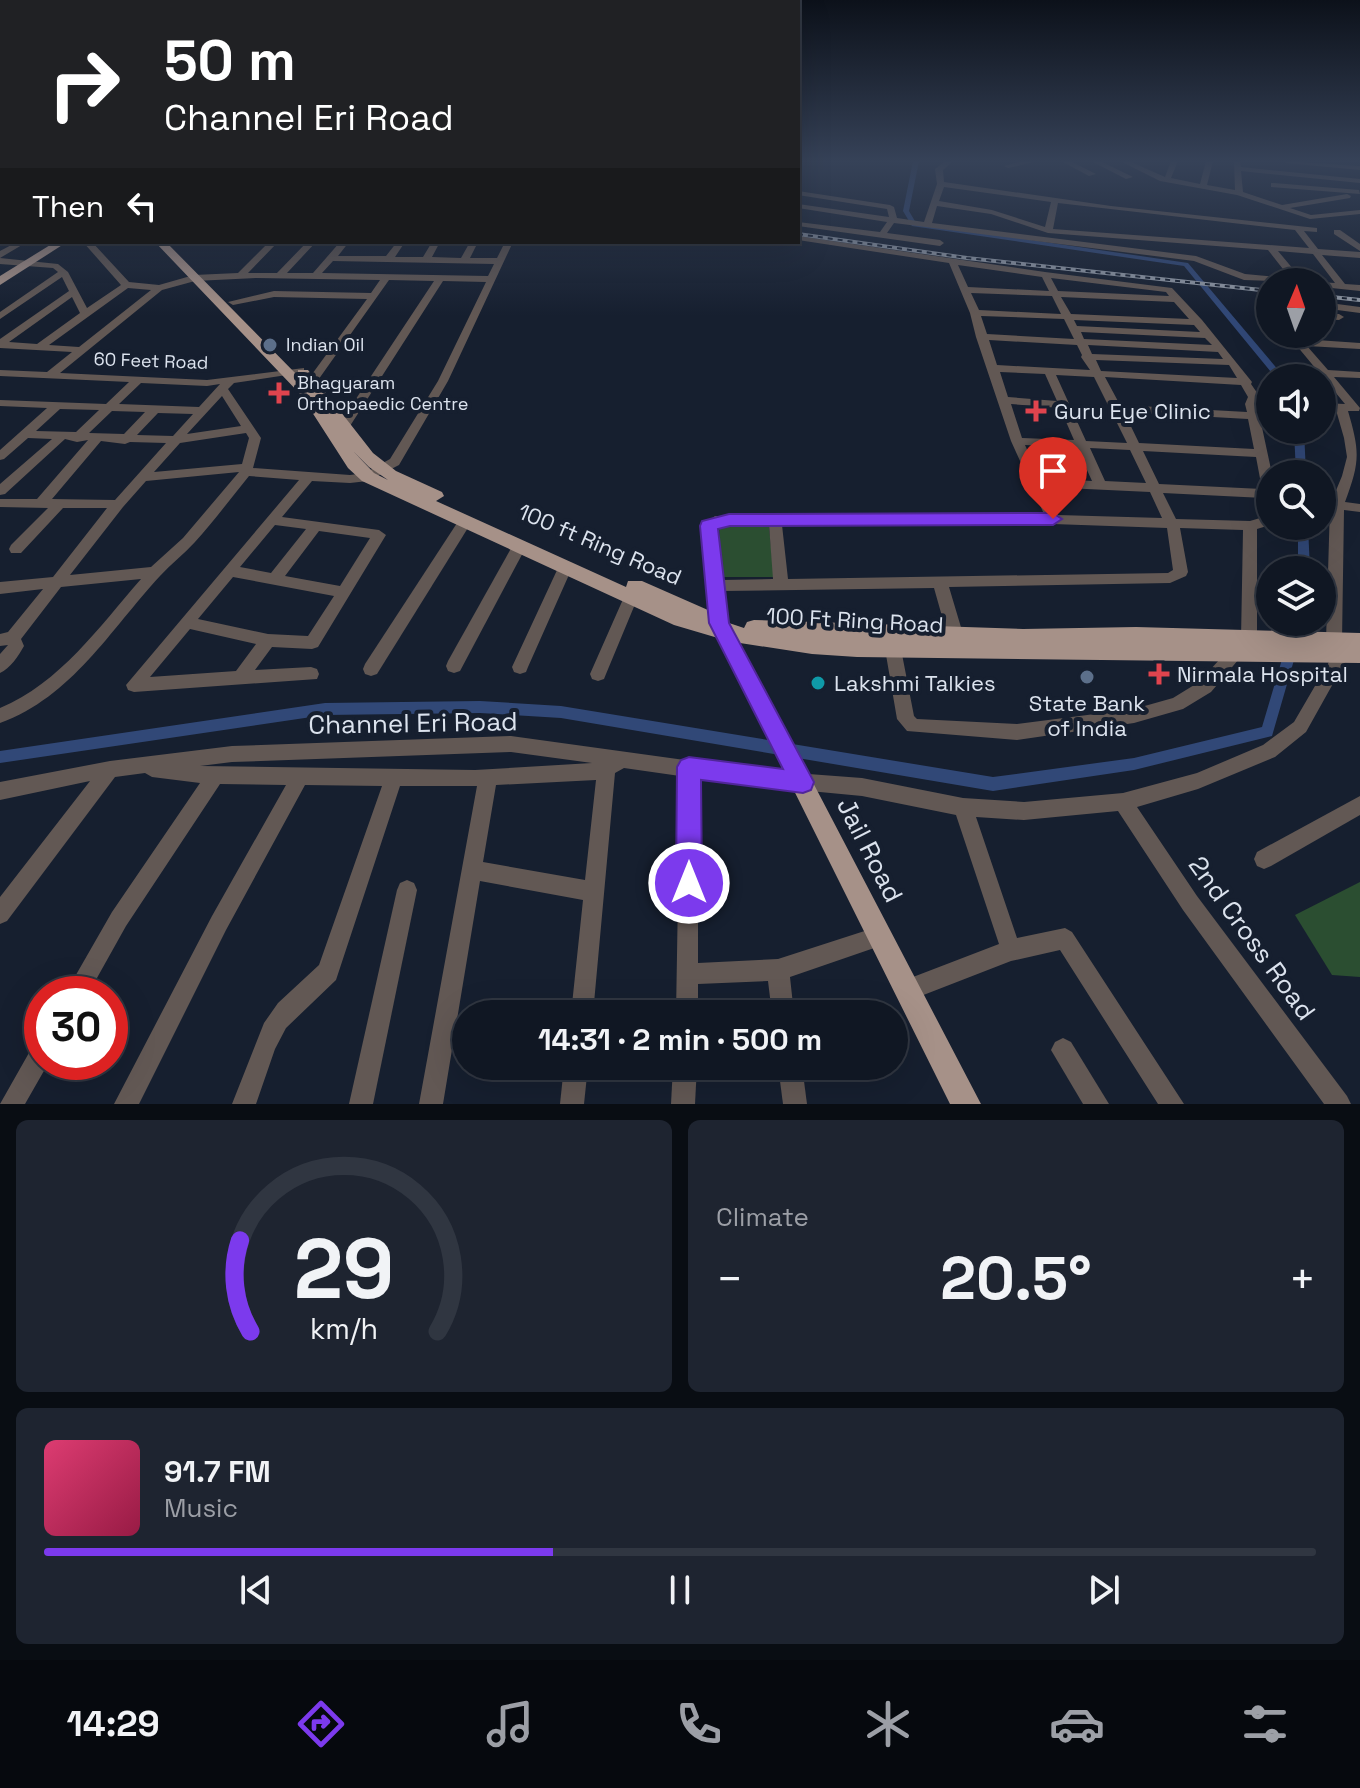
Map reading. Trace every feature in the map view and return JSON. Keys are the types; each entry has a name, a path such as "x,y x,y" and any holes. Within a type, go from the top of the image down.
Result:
{"main road":[{"path":"0,281 59,244"},
{"name":"100 Ft Ring Road","path":"162,244 300,374 306,392 354,464 464,523 631,597 723,629 893,649 1251,646"},
{"name":"100 ft Ring Road","path":"172,244 201,278 233,302 300,374 344,426 375,473 723,629 955,634 1251,646"},
{"name":"Jail Road","path":"723,629 966,1104"},
{"path":"1251,646 1336,649 1360,641"}],"street":[{"path":"842,213 1196,259 1238,276 1256,278"},
{"path":"882,235 892,220 891,213"},
{"path":"927,225 932,213"},
{"path":"993,213 1048,231 1357,252"},
{"path":"1048,231 1052,213"},
{"path":"1112,213 1115,235"},
{"path":"1151,213 1314,230"},
{"path":"1298,213 1310,217 1355,213"},
{"path":"800,224 940,243"},
{"path":"1017,237 1035,229"},
{"path":"1298,229 1343,287"},
{"path":"1337,232 1357,252 1360,264"},
{"path":"800,238 1045,275 1165,288 1179,299 1247,382 1254,397 1251,404 1262,460"},
{"path":"0,255 19,244"},
{"path":"89,244 126,285"},
{"path":"241,275 272,244"},
{"path":"280,275 310,244"},
{"path":"315,276 343,244"},
{"path":"388,260 400,244"},
{"path":"426,260 435,244"},
{"path":"464,261 473,244"},
{"path":"142,477 247,470 308,477 375,473 395,462 454,360 508,244"},
{"path":"1270,247 1287,268"},
{"path":"330,258 501,261"},
{"path":"952,260 975,313 1017,441 1053,519"},
{"path":"0,261 55,266 64,272 85,313"},
{"path":"0,316 64,272"},
{"path":"40,347 126,285 159,288 201,278 241,275 491,279"},
{"path":"714,586 1170,578 1181,572 1171,523 1116,408 1086,357 1045,275"},
{"path":"300,374 387,277"},
{"path":"344,426 440,278"},
{"path":"1336,286 1360,288"},
{"path":"49,376 159,288"},
{"path":"965,290 1179,299"},
{"path":"0,344 74,292"},
{"path":"233,302 274,294 373,296"},
{"path":"1336,307 1360,310"},
{"path":"975,313 1209,335"},
{"path":"1069,323 1199,322"},
{"path":"981,337 1221,349"},
{"path":"1336,343 1360,346"},
{"path":"0,344 82,350"},
{"path":"1304,348 1318,364"},
{"path":"1086,357 1232,362"},
{"path":"992,368 1247,382"},
{"path":"1049,371 1100,485"},
{"name":"60 Feet Road","path":"3,375 226,384 300,374"},
{"path":"1336,374 1360,375"},
{"path":"77,438 138,380"},
{"path":"0,666 16,646 6,639 118,504 226,384 247,429 255,438 247,470 188,541 155,572 54,685 21,708 0,716"},
{"path":"1336,385 1358,409"},
{"path":"1003,400 1066,405"},
{"path":"0,403 203,411"},
{"path":"0,414 14,403"},
{"path":"0,456 58,405"},
{"path":"1336,407 1358,409"},
{"path":"1116,408 1254,416"},
{"path":"1336,649 1337,505 1355,465 1354,448 1341,408"},
{"path":"125,440 155,409"},
{"path":"26,434 175,440 247,429"},
{"path":"0,491 61,437"},
{"path":"40,504 96,439"},
{"path":"1017,441 1260,453"},
{"path":"308,477 189,623 134,685 311,674"},
{"path":"1036,482 1256,495"},
{"path":"0,503 118,504"},
{"path":"16,549 58,505"},
{"path":"1337,505 1360,508"},
{"path":"775,519 781,586"},
{"path":"723,629 714,586 708,526 729,520 1053,519 1256,524"},
{"path":"189,623 268,640 312,643 379,535 273,520"},
{"path":"371,669 464,523"},
{"path":"274,579 316,526"},
{"path":"893,649 908,723 1017,732 1134,716 1177,704 1205,687 1251,646 1250,526"},
{"path":"454,666 519,547"},
{"path":"520,667 565,568"},
{"path":"231,571 343,592"},
{"path":"0,588 155,572"},
{"path":"940,582 955,634"},
{"path":"598,674 631,597"},
{"path":"240,678 268,640"},
{"name":"Channel Eri Road","path":"3,795 120,768 232,754 511,744 614,764 798,773 963,807 1024,811 1123,802 1198,781 1269,751 1300,727 1336,649"},
{"path":"0,914 120,768 215,776 394,778 488,777 614,764 594,892 583,1000"},
{"path":"688,1000 689,767"},
{"path":"86,976 119,919 215,776"},
{"path":"126,1104 219,923 300,777"},
{"path":"431,1104 488,777"},
{"path":"244,1104 275,1026 286,1011 318,987 328,972 394,778"},
{"name":"2nd Cross Road","path":"1123,802 1190,903 1339,1104"},
{"path":"1264,859 1360,805"},
{"path":"963,807 1011,950"},
{"path":"471,870 594,892"},
{"path":"361,1104 407,890"},
{"path":"689,974 778,970 880,936"},
{"path":"908,990 1011,950 1065,939 1172,1104"},
{"path":"778,970 781,1000"},
{"path":"1063,1050 1097,1104"},
{"path":"12,1104 26,1080"},
{"path":"572,1104 575,1080"},
{"path":"683,1104 684,1080"},
{"path":"792,1080 795,1104"}],"green space":[{"path":"719,527 769,527 774,577 722,577"},
{"path":"1360,882 1360,977 1332,975 1295,915"}],"waterway":[{"path":"907,213 914,225 1186,264 1269,364"},
{"path":"1300,444 1300,460"},
{"path":"1303,540 1304,556"},
{"path":"0,757 325,709 480,707 561,712 993,784 1134,764 1267,732 1295,636"}],"railway":[{"path":"800,234 967,258 1256,289"},
{"path":"1336,297 1360,300"}],"place":[{"name":"Indian Oil","path":"270,345"},
{"name":"Bhagyaram Orthopaedic Centre","path":"279,393"},
{"name":"Guru Eye Clinic","path":"1036,411"},
{"name":"Nirmala Hospital","path":"1159,674"},
{"name":"State Bank of India","path":"1087,677"},
{"name":"Lakshmi Talkies","path":"818,683"}],"route":[{"path":"689,883 689,767 803,782 719,623 708,526 715,521 729,520 1053,519"}]}
